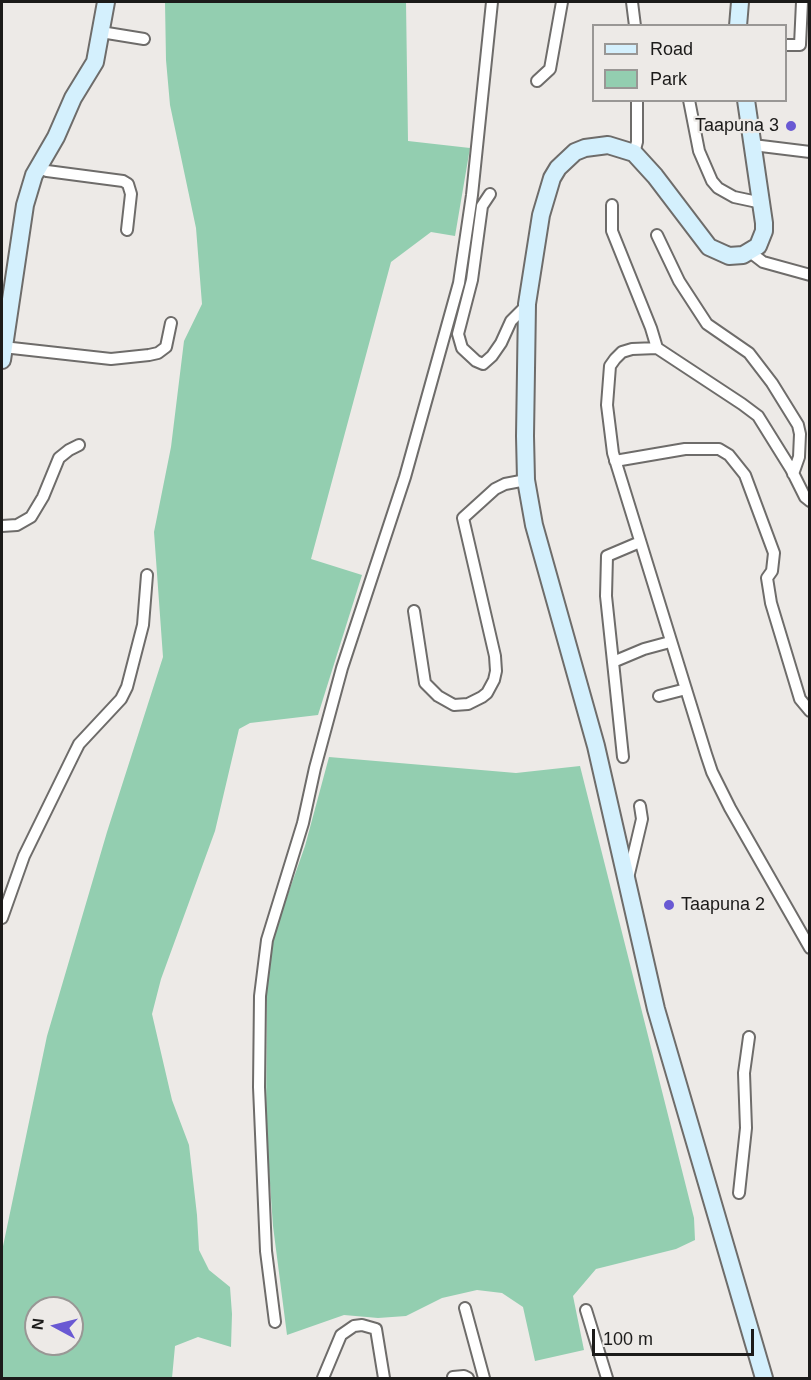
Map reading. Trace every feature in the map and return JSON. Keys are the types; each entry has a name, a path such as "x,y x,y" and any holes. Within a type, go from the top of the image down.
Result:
{"main road":[{"path":"2,353 7,276 25,205 38,168 56,138 73,98 95,62 106,2"},
{"path":"738,24 740,2"},
{"path":"746,102 762,203 764,231 758,246 736,257 710,247 655,176 634,153 608,145 585,147 574,152 558,168 550,184 541,215 527,304 526,480 534,525 568,639 596,746 659,1020 764,1378"}],"street":[{"path":"274,1322 266,1251 259,1088 260,996 267,940 303,823 342,668 405,477 459,283 472,195 492,2"},
{"path":"537,81 550,69 562,2"},
{"path":"632,2 635,24"},
{"path":"787,45 800,45 802,2"},
{"path":"101,32 144,39"},
{"path":"634,153 637,142 637,102"},
{"path":"689,102 699,151 712,181 718,188 734,197 762,203"},
{"path":"753,145 810,152"},
{"path":"38,168 123,181 128,184 131,194 127,230"},
{"path":"472,195 489,197 482,206 472,280 458,334 462,348 476,361 483,363 492,356 511,321 527,304"},
{"path":"612,205 612,231 657,348"},
{"path":"657,235 679,280 707,324 749,353 772,383 798,425 799,457 793,474"},
{"path":"750,252 763,262 810,275"},
{"path":"2,353 111,359 149,355 158,353 166,347 171,323"},
{"path":"810,501 805,497 758,416 714,384 657,348 632,349 622,352 610,366 607,406 615,461 706,754 720,788 810,948"},
{"path":"2,526 18,525 31,517 43,497 59,458 79,445"},
{"path":"615,461 685,449 719,449 729,455 745,475 774,553 772,571 767,578 771,603 800,699 810,711"},
{"path":"414,611 425,682 438,696 454,705 468,704 482,698 494,680 495,656 463,518 495,489 505,484 526,480"},
{"path":"623,757 615,703 606,596 607,556 640,542"},
{"path":"2,918 24,856 74,754 80,744 120,699 127,687 143,626 147,575"},
{"path":"613,662 644,649 670,642"},
{"path":"659,696 686,689"},
{"path":"627,881 642,819 640,806"},
{"path":"739,1193 746,1128 744,1073 749,1036"},
{"path":"465,1308 484,1378"},
{"path":"586,1310 607,1378"},
{"path":"322,1378 341,1335 354,1326 362,1325 376,1329 384,1378"},
{"path":"453,1377 468,1378"}],"green space":[{"path":"165,2 406,2 408,141 470,148 455,236 431,232 391,262 311,559 362,575 318,715 250,723 239,729 215,831 161,979 152,1014 172,1100 189,1145 199,1250 209,1270 230,1287 231,1347 198,1337 175,1346 172,1378 2,1378 2,1251 47,1036 107,832 163,657 154,532 171,447 184,341 202,304 196,228 170,105 166,60"},
{"path":"329,757 516,773 580,766 694,1218 695,1240 676,1249 596,1269 573,1296 584,1350 535,1361 523,1307 502,1293 477,1290 442,1298 406,1316 378,1318 344,1315 287,1335 273,1226 266,1127 267,990 271,942 305,846"}],"place":[{"name":"Taapuna 3","path":"791,126"},
{"name":"Taapuna 2","path":"669,905"}]}
